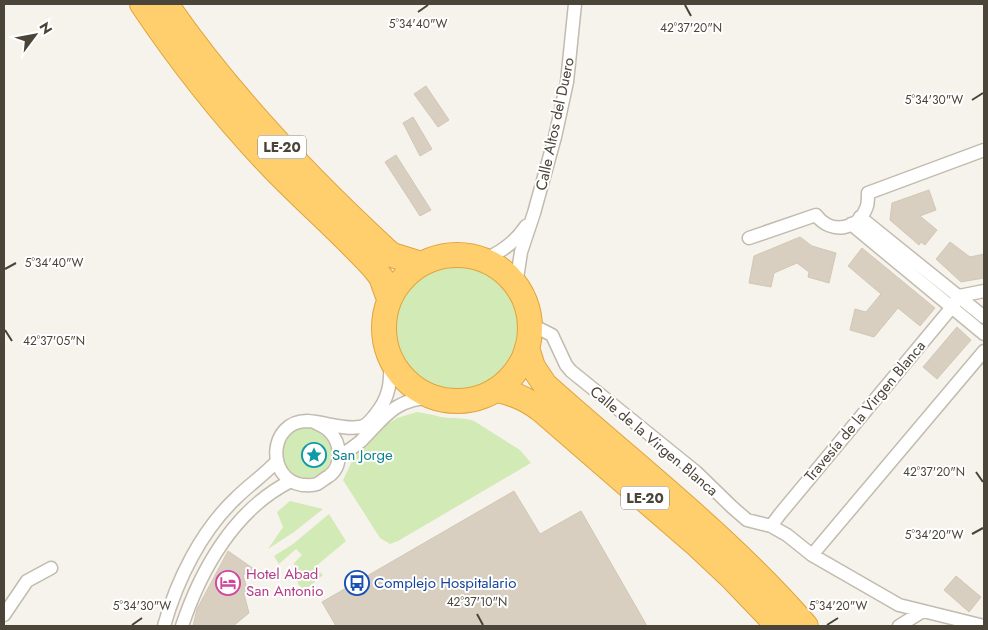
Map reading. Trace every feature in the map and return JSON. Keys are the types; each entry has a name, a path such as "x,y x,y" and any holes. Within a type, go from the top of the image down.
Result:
{"highway":[{"name":"LE-20","path":"142,4 234,125 273,168 374,268 381,277 389,299"},
{"name":"LE-20","path":"166,4 225,82 293,159 392,255 421,264"},
{"name":"LE-20","path":"450,255 470,256 483,260 501,270 516,285 528,310 530,324 527,348 516,372 496,390 478,399 444,401 419,391 397,371 390,359 384,338 384,317 389,299 402,279 421,264 450,255"},
{"name":"LE-20","path":"527,348 533,368 545,385 711,530 777,594 806,626"},
{"name":"LE-20","path":"496,390 518,395 530,401 541,410 698,546 778,626"}],"street":[{"name":"Calle Altos del Duero","path":"516,285 521,252 555,137 567,82 575,4"},
{"path":"749,238 816,215 826,226 842,228 856,220 866,207 868,194 984,150"},
{"name":"Calle Altos del Duero","path":"483,260 494,255 522,233 534,213"},
{"path":"856,220 959,296 984,317"},
{"path":"856,220 984,334"},
{"path":"959,296 984,291"},
{"name":"Travesía de la Virgen Blanca","path":"771,526 952,307 959,296"},
{"name":"Calle de la Virgen Blanca","path":"530,324 552,336 571,372 696,472 747,520 771,526 787,535 812,555 899,605 984,626"},
{"path":"812,555 984,351"},
{"path":"314,422 330,431 336,439 339,457 337,466 332,474 316,484 306,486 291,481 281,471 276,462 276,446 284,431 298,423 314,422 359,427 369,422 384,404 388,394 390,359"},
{"path":"339,457 360,441 391,409 418,398 432,397"},
{"path":"164,626 176,592 199,546 216,521 236,498 276,462"},
{"path":"182,626 203,576 228,536 257,503 291,481"},
{"path":"4,615 27,582 51,568"},
{"path":"899,626 923,611"}],"green space":[{"path":"458,262 471,263 483,267 504,281 518,302 522,314 522,340 518,352 504,373 483,387 471,391 458,392 445,391 433,387 412,373 398,352 394,340 393,327 394,314 398,302 412,281 433,267 445,263"},
{"path":"417,412 474,421 520,450 531,463 390,544 380,538 343,480 356,453 386,425 397,418"},
{"path":"307,428 316,430 327,439 332,453 330,462 321,473 307,478 298,476 287,467 282,453 284,444 293,433"},
{"path":"290,501 323,509 294,532 268,549 283,527 277,512"},
{"path":"329,514 346,541 315,567 323,575 305,591 298,584 294,563 302,555 296,549 279,564 274,556 293,544"}],"building":[{"path":"426,86 449,120 438,127 414,94"},
{"path":"413,117 432,149 420,156 403,123"},
{"path":"396,155 431,210 420,216 385,162"},
{"path":"929,190 936,210 920,216 937,230 925,245 921,242 919,245 890,220 892,203"},
{"path":"800,237 812,246 836,253 829,283 808,277 809,272 797,263 774,273 771,287 749,283 754,256"},
{"path":"950,242 970,257 984,254 984,278 961,282 936,259"},
{"path":"862,248 935,308 920,326 898,308 874,337 850,330 855,309 866,312 881,294 848,266"},
{"path":"957,327 971,340 937,379 923,367"},
{"path":"514,491 540,534 581,511 647,626 336,626 322,602"},
{"name":"Hotel Abad San Antonio","path":"228,551 254,569 243,575 248,592 244,594 249,613 233,626 193,626 197,609"},
{"path":"956,576 981,597 969,612 944,590"}],"place":[{"name":"San Jorge","path":"314,455"},
{"name":"Hotel Abad San Antonio","path":"228,583"},
{"name":"Complejo Hospitalario","path":"357,583"}]}
